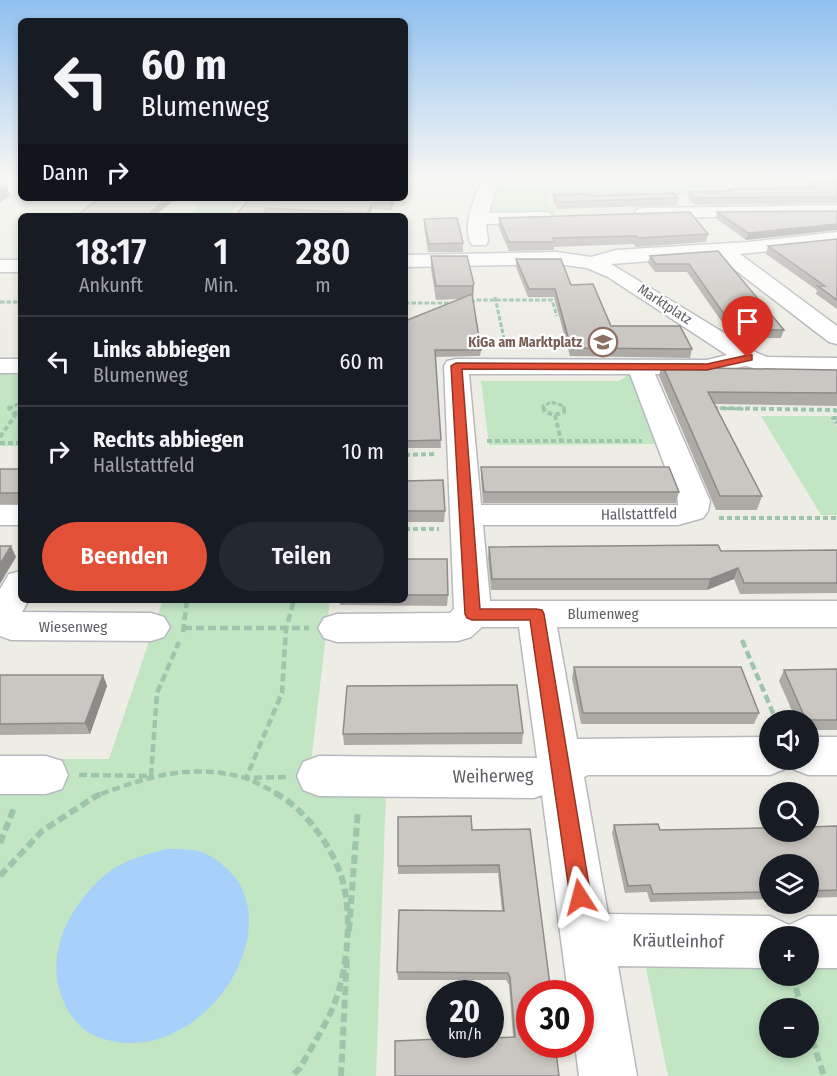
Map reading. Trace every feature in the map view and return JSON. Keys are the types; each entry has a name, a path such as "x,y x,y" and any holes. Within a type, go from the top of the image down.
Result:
{"street":[{"path":"478,229 477,237 485,260"},
{"path":"408,261 557,258 592,264 616,256 837,238"},
{"path":"720,249 837,337"},
{"name":"Marktplatz","path":"592,264 615,273 742,354 764,364 837,365"},
{"path":"0,266 18,266"},
{"path":"472,614 456,366 707,367 742,354 837,352"},
{"path":"0,366 18,366"},
{"name":"Hallstattfeld","path":"466,515 678,515 692,511 694,501 639,366"},
{"path":"0,515 18,515"},
{"path":"0,610 9,604 18,588"},
{"name":"Blumenweg","path":"337,628 458,627 472,614 837,614"},
{"path":"536,614 608,1076"},
{"name":"Wiesenweg","path":"0,615 11,626 167,627"},
{"name":"Weiherweg","path":"340,776 534,778 561,769 581,756 759,756"},
{"path":"819,756 837,756"},
{"path":"0,775 46,775"},
{"name":"Kräutleinhof","path":"587,940 759,942"},
{"path":"819,942 837,942"}],"path":[{"path":"496,299 510,366"},
{"path":"471,303 476,300 496,299 552,300 557,316"},
{"path":"0,302 18,302"},
{"path":"408,303 460,303"},
{"path":"552,402 564,406 564,412 555,415 545,412 543,406 552,402"},
{"path":"18,404 9,408 10,412 18,413"},
{"path":"656,407 835,410 837,412"},
{"path":"0,437 18,414"},
{"path":"555,415 561,441"},
{"path":"837,418 834,418 837,423"},
{"path":"461,441 669,441"},
{"path":"0,443 18,443"},
{"path":"692,511 705,518 837,518"},
{"path":"152,776 157,693 167,627 185,603"},
{"path":"246,778 282,693 286,629 293,603"},
{"path":"731,614 772,710"},
{"path":"167,627 286,629"},
{"path":"46,775 152,776 200,771 246,778 289,800 323,836 344,885 348,945 333,1007 300,1068 292,1076"},
{"path":"0,876 42,831 96,796 152,776"},
{"path":"340,776 348,945 341,1076"},
{"path":"818,1058 824,1076"}],"green space":[{"path":"0,369 18,369 18,446 0,446"},
{"path":"632,374 661,444 489,445 481,381 619,381"},
{"path":"761,416 830,416 837,426 837,515 821,515"},
{"path":"162,603 330,603 311,763 387,763 376,1076 0,1076 0,790 56,759 109,759"},
{"path":"645,964 759,964 759,986 819,986 819,964 837,964 837,1076 668,1076"}],"water":[{"path":"166,849 193,850 209,855 219,861 236,878 245,896 248,909 249,922 245,949 234,976 217,999 197,1019 173,1033 146,1042 119,1042 91,1034 82,1028 71,1015 58,983 56,966 63,932 80,902 91,888 111,870 141,856"}],"building":[{"path":"426,229 460,229 463,243 429,244"},
{"path":"504,229 704,229 708,234 638,238 636,236 553,238 554,242 509,242"},
{"path":"742,229 785,229 748,233"},
{"path":"837,239 837,300 818,286 825,286 768,246"},
{"path":"718,251 784,330 750,330 745,323 731,324 689,264 656,264 650,256"},
{"path":"431,256 467,256 474,284 472,286 436,286"},
{"path":"516,259 561,259 571,285 593,284 611,326 680,326 692,349 571,348 555,289 529,289"},
{"path":"472,294 481,350 435,350 441,440 408,441 408,320"},
{"path":"662,364 703,364 705,368 837,370 837,393 708,392 762,496 720,496"},
{"path":"481,467 669,467 679,492 484,492"},
{"path":"0,469 18,469 18,493 0,493"},
{"path":"443,480 445,511 408,511 408,481"},
{"path":"718,545 721,551 837,550 837,583 744,583 738,568 710,579 492,579 489,547"},
{"path":"0,546 11,546 0,564"},
{"path":"408,559 447,559 448,595 408,595"},
{"path":"574,667 741,667 759,713 583,713"},
{"path":"837,669 837,720 819,720 819,710 802,710 784,670"},
{"path":"0,675 103,675 85,723 0,724"},
{"path":"517,685 523,733 343,734 347,686"},
{"path":"471,816 472,830 530,829 549,980 516,980 516,1058 557,1058 559,1076 395,1076 395,1041 426,1040 426,1058 504,1058 504,1037 515,1037 508,973 397,972 399,910 504,911 499,865 398,866 398,817"},
{"path":"658,824 660,830 759,828 759,842 819,842 819,827 837,826 837,890 819,891 819,854 759,854 759,892 653,894 650,885 628,886 614,825"}],"place":[{"name":"KiGa am Marktplatz","path":"603,342"}],"route":[{"path":"580,897 536,614 472,614 456,366 707,367 748,358"}]}
